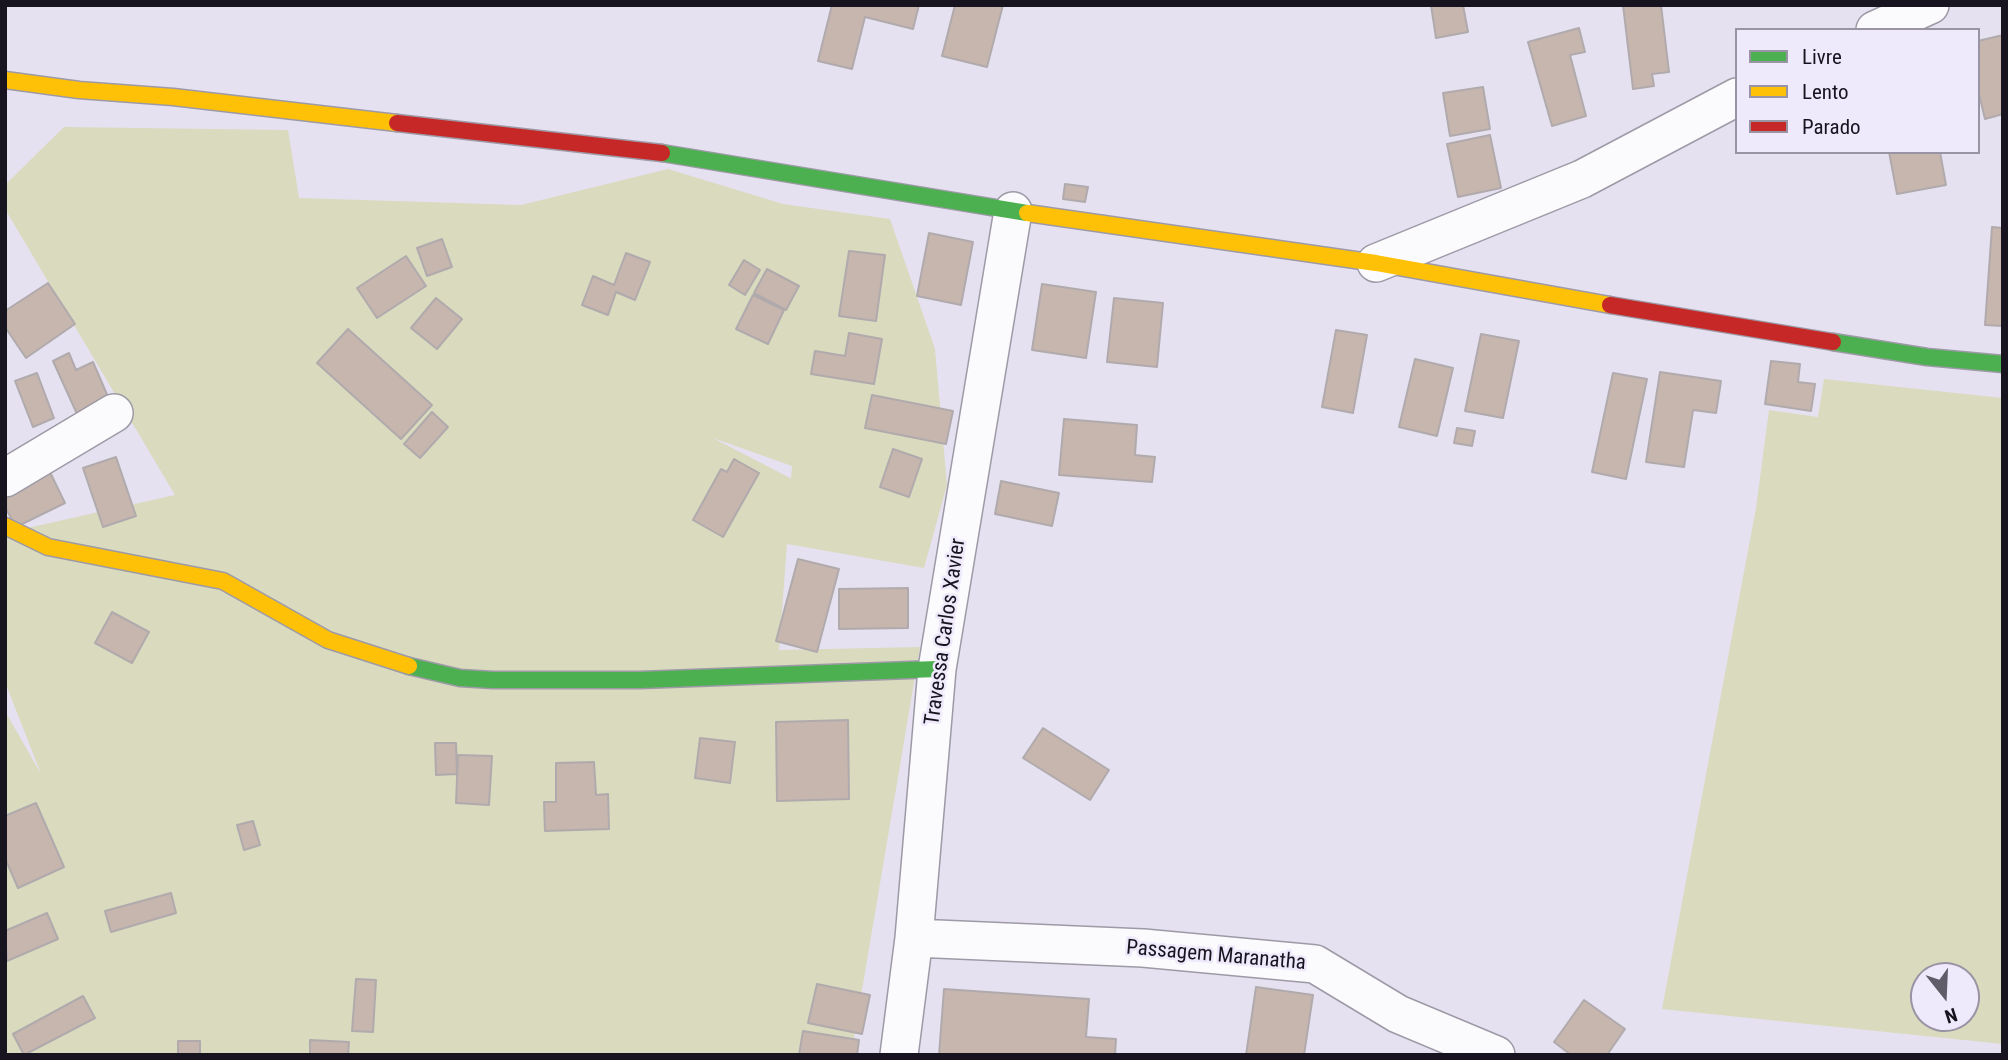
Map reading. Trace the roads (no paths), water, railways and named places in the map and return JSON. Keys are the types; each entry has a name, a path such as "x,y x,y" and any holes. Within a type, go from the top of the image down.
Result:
{"street":[{"path":"1879,28 1930,5"},
{"path":"5,80 666,154 1013,211 1376,263 1714,323 1927,357 2003,364"},
{"path":"1376,263 1582,179 1735,98"},
{"name":"Travessa Carlos Xavier","path":"899,1055 914,938 937,669 1013,211"},
{"path":"5,478 114,413"},
{"path":"5,526 48,547 223,581 328,640 406,665 460,678 640,680 937,669"},
{"name":"Passagem Maranatha","path":"914,938 1143,948 1315,964 1398,1014 1496,1055"}]}
